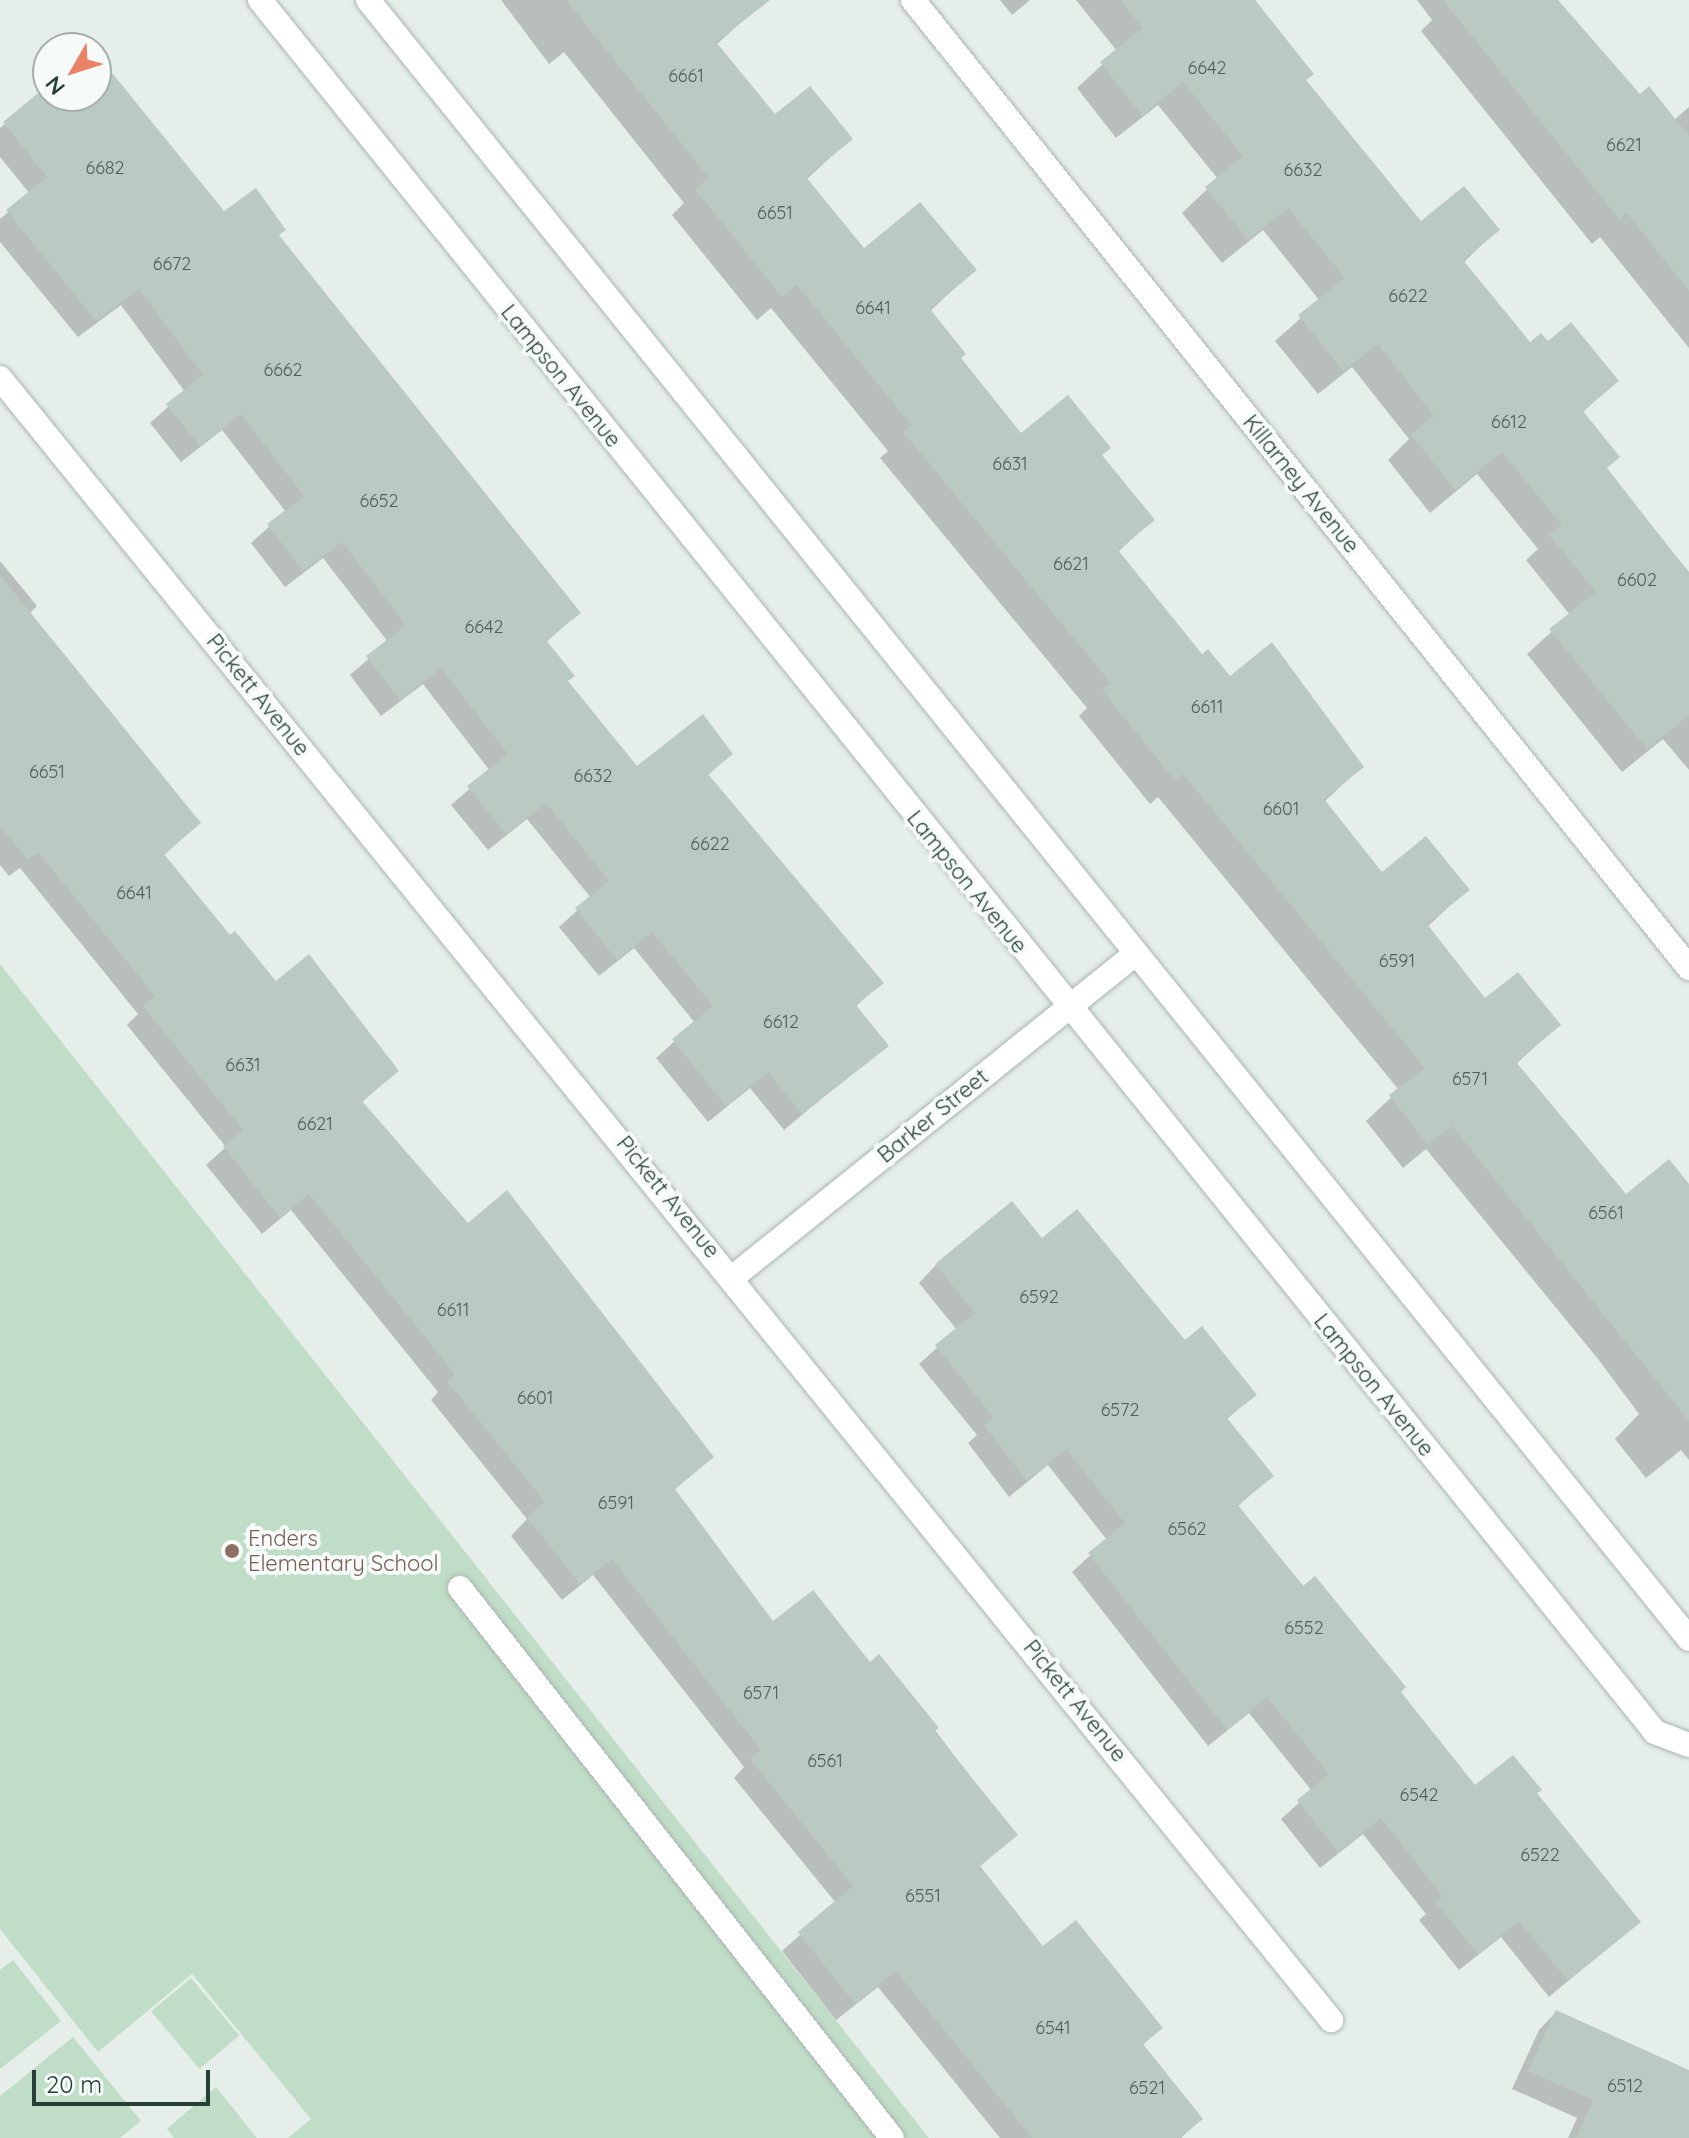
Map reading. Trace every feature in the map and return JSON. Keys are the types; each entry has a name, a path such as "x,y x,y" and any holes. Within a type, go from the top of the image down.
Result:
{"main road":[{"name":"Lampson Avenue","path":"260,0 1068,1008 1655,1732 1689,1745"},
{"path":"368,0 1134,955 1689,1639"},
{"name":"Killarney Avenue","path":"913,0 1689,968"},
{"name":"Pickett Avenue","path":"0,378 733,1277 1331,2020"},
{"name":"Barker Street","path":"733,1277 1134,955"},
{"path":"460,1588 892,2138"}],"green space":[{"name":"Enders Elementary School","path":"0,964 929,2138 288,2138 311,2119 192,1974 98,2052 0,1929"},
{"path":"13,1960 61,2021 0,2069 0,1970"},
{"path":"191,1978 239,2035 199,2069 151,2011"},
{"path":"73,2037 141,2121 120,2138 0,2138 0,2096"},
{"path":"216,2087 257,2138 174,2138 167,2129"}],"building":[{"path":"566,0 770,0 716,42 775,114 810,86 853,139 806,177 864,248 920,202 977,270 930,309 966,354 961,358 1021,433 1068,395 1111,448 1102,455 1155,520 1118,550 1202,654 1208,649 1230,676 1272,642 1364,767 1324,799 1382,872 1426,836 1470,890 1427,924 1485,998 1518,972 1561,1025 1516,1062 1626,1194 1669,1159 1689,1184 1689,1421 1452,1126 1428,1145 1389,1095 1425,1068 1183,774 1175,781 1102,690 1111,683 903,432 912,426 797,285 782,297 695,189 709,178"},
{"path":"1120,0 1255,0 1314,74 1306,80 1421,221 1464,186 1500,230 1463,260 1530,342 1541,333 1548,341 1571,322 1619,381 1583,411 1620,457 1607,468 1689,573 1689,715 1647,749 1549,629 1596,592 1549,535 1562,525 1502,452 1455,490 1411,434 1434,416 1378,344 1343,371 1298,315 1345,278 1288,208 1248,240 1205,187 1243,156 1183,82 1142,116 1100,62 1143,28"},
{"path":"1443,0 1558,0 1640,94 1649,86 1689,136 1689,291 1627,213 1619,219"},
{"path":"112,73 224,211 256,188 286,230 279,235 581,613 546,640 575,676 568,681 637,766 703,714 733,754 708,774 884,983 856,1005 889,1046 802,1114 768,1072 726,1106 672,1039 713,1006 652,932 617,960 575,908 609,881 546,803 506,834 467,786 508,754 441,668 400,700 366,656 406,625 342,542 303,571 267,524 304,496 241,414 200,446 166,404 203,375 139,289 96,321 6,210 47,177 3,122 32,98 32,112 112,112"},
{"path":"0,575 201,823 164,854 230,935 235,931 276,981 309,954 399,1071 362,1101 468,1223 507,1190 714,1457 675,1489 773,1621 813,1590 870,1662 879,1654 939,1728 934,1731 1018,1835 980,1866 1043,1946 1076,1920 1163,2028 1143,2044 1203,2119 1179,2138 1032,2138 896,1971 855,2004 798,1932 853,1886 750,1759 761,1750 612,1559 580,1584 527,1517 545,1502 447,1381 455,1374 309,1194 280,1218 223,1146 243,1130 143,1006 155,996 38,852 28,860 0,826"},
{"path":"1012,1201 1042,1238 1077,1209 1185,1340 1202,1326 1257,1395 1227,1418 1274,1476 1238,1505 1303,1586 1315,1576 1406,1687 1401,1692 1475,1785 1513,1755 1542,1790 1537,1793 1641,1922 1568,1981 1519,1921 1478,1954 1435,1902 1442,1896 1381,1818 1338,1852 1297,1800 1329,1774 1267,1697 1227,1730 1088,1553 1125,1523 1066,1449 1027,1481 984,1425 993,1417 935,1345 975,1313 935,1264"},
{"path":"1556,2010 1689,2070 1689,2138 1576,2138 1593,2100 1528,2071"}],"place":[{"name":"Enders Elementary School","path":"232,1551"}]}
